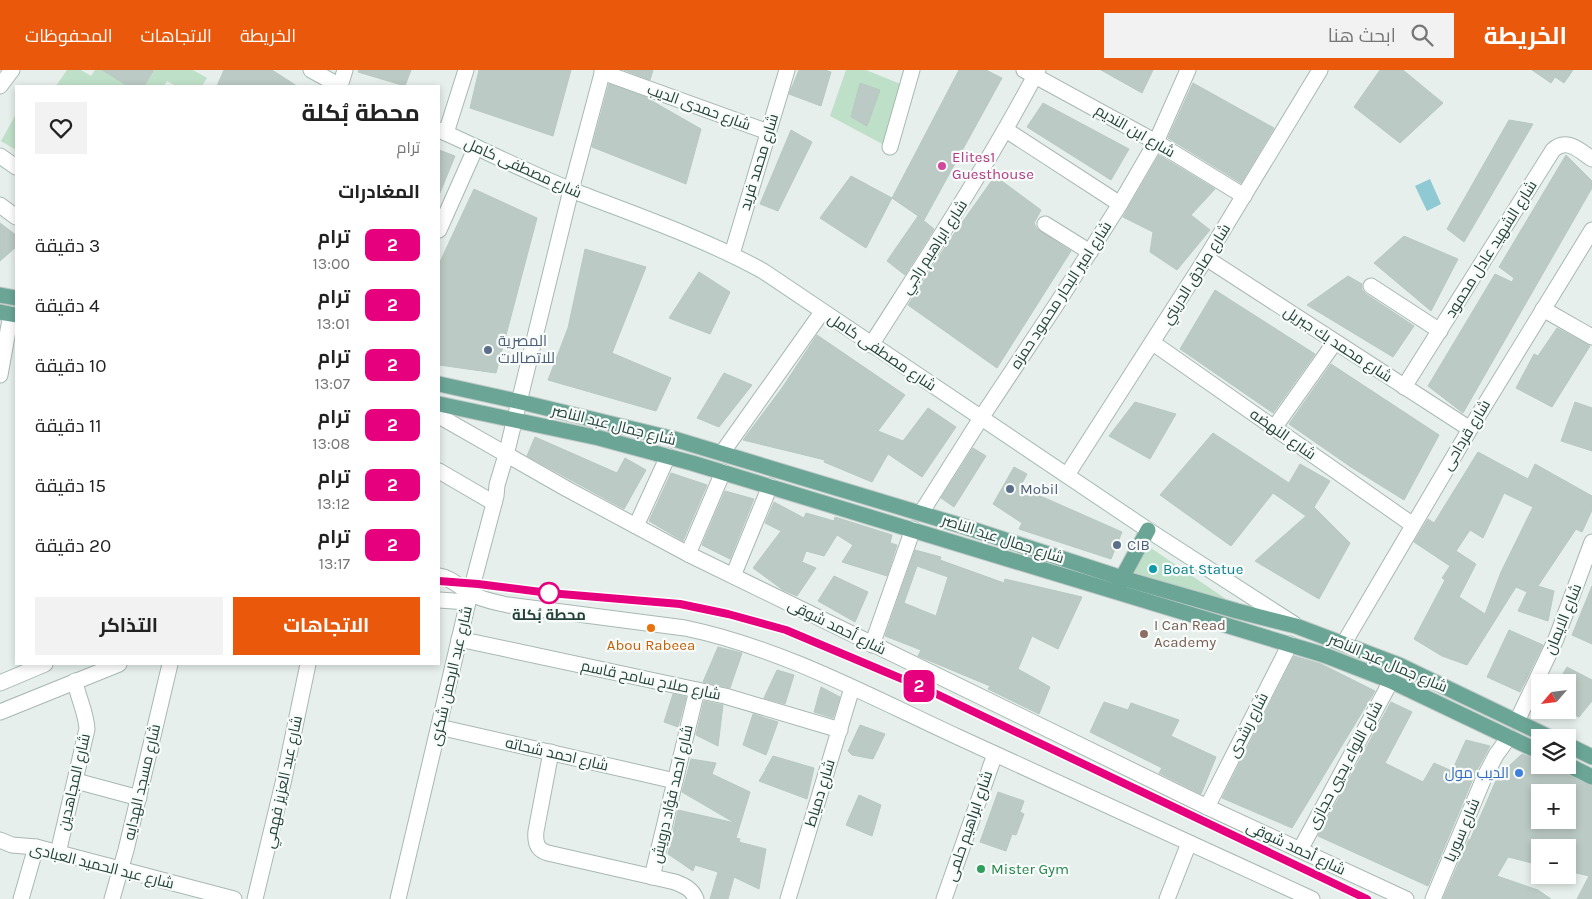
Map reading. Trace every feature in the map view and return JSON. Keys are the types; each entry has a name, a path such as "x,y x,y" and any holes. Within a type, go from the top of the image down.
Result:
{"main road":[{"path":"0,295 15,298"},
{"name":"شارع جمال عبد الناصر","path":"440,384 638,430 722,453 921,513 1120,585 1358,667 1531,748"},
{"name":"شارع جمال عبد الناصر","path":"440,404 599,438 668,456 913,529 1120,585 1296,626 1407,669 1534,729"},
{"path":"1120,585 1148,530"},
{"path":"1576,749 1592,757"},
{"path":"1576,769 1592,777"}],"street":[{"path":"0,86 12,70"},
{"path":"340,85 345,70"},
{"path":"442,132 466,70"},
{"name":"شارع محمد فريد","path":"732,254 787,70"},
{"path":"890,147 912,70"},
{"name":"شارع امير البحار محمود حمزه","path":"921,513 1120,204 1156,142 1188,70"},
{"name":"شارع صادق الدريني","path":"1067,476 1206,258 1320,70"},
{"name":"شارع حمدى الديب","path":"602,71 768,132"},
{"name":"شارع عبد الرحمن شكرى","path":"398,899 469,598 497,485 521,402 571,190 602,71"},
{"name":"شارع ابن النديم","path":"1032,72 1156,142 1244,196"},
{"name":"شارع ابراهيم راجي","path":"871,345 970,191 1006,130 1032,72"},
{"path":"318,78 337,85"},
{"path":"1006,130 1120,204"},
{"name":"شارع مصطفى كامل","path":"442,132 571,190 732,254 763,271 1148,530 1296,626"},
{"name":"شارع الشهيد عادل محمود","path":"1404,387 1553,150 1560,144 1569,144 1592,159"},
{"path":"440,228 476,147"},
{"path":"0,156 15,166"},
{"path":"0,205 15,216"},
{"path":"1045,224 1090,252"},
{"name":"شارع قرداحى","path":"1344,643 1470,429 1543,310 1587,251 1592,230"},
{"name":"شارع محمد بك جبريل","path":"1206,258 1470,429"},
{"path":"1371,286 1440,331"},
{"path":"1543,310 1592,337"},
{"path":"722,453 822,312"},
{"path":"0,375 9,314"},
{"path":"1274,428 1335,342"},
{"name":"شارع النهضه","path":"1153,343 1413,525"},
{"name":"شارع أحمد شوقى","path":"440,417 506,455 688,554 1207,807 1406,899"},
{"path":"636,526 668,456"},
{"path":"440,472 494,503"},
{"path":"688,554 723,472"},
{"path":"733,576 770,486"},
{"path":"872,645 913,529"},
{"name":"شارع الايمان","path":"1518,721 1556,639 1592,542"},
{"path":"440,576 451,580 469,598"},
{"path":"440,600 469,598 508,605 657,624 713,634 767,650 1312,899"},
{"name":"شارع صلاح سامح قاسم","path":"459,639 725,696 840,730"},
{"name":"شارع رشدى","path":"1207,807 1290,644"},
{"path":"0,683 43,665"},
{"path":"0,712 116,665"},
{"name":"شارع مسجد الهدايه","path":"112,899 139,798 170,665"},
{"name":"شارع عبد العزيز فهمي","path":"255,899 284,779 308,665"},
{"name":"شارع المجاهدين","path":"58,853 87,729 86,717 75,681"},
{"name":"شارع اللواء يحيي حجازى","path":"1300,850 1391,681"},
{"name":"شارع دمياط","path":"788,899 852,688"},
{"name":"شارع احمد فؤاد درويش","path":"696,899 692,891 687,887 652,877 697,690"},
{"name":"شارع احمد شحاته","path":"439,727 675,781"},
{"name":"شارع سوريا","path":"1433,899 1484,778 1496,755 1509,737"},
{"path":"551,752 535,835 539,849 548,853 652,877"},
{"name":"شارع ابراهيم حلمى","path":"944,899 995,754"},
{"path":"76,781 139,798"},
{"name":"شارع عبد الحميد العبادى","path":"0,840 58,853 234,899"},
{"path":"1166,899 1189,843"},
{"path":"21,899 36,848"}],"green space":[{"path":"67,70 81,70 91,76 95,70 102,70 126,85 57,85"},
{"path":"155,70 193,70 207,78 203,85 174,85 167,81 165,85 145,85"},
{"path":"846,70 866,70 903,85 886,146 830,116"},
{"path":"15,116 15,149 1,141"},
{"path":"1145,544 1226,599 1133,577"}],"water":[{"path":"1430,179 1441,204 1427,211 1415,186"}],"building":[{"path":"102,70 154,70 145,85 126,85"},
{"path":"224,70 272,70 295,85 217,85"},
{"path":"359,70 411,70 405,85 358,72"},
{"path":"479,70 571,70 553,136 470,108"},
{"path":"624,70 653,70 650,80"},
{"path":"799,70 825,70 831,72 821,106 789,94"},
{"path":"959,70 986,70 1002,78 924,220 892,198"},
{"path":"1101,70 1153,70 1142,93"},
{"path":"1380,70 1403,70 1443,103 1400,143 1354,107"},
{"path":"1532,70 1573,70 1564,83 1555,77 1551,83"},
{"path":"860,83 880,90 867,126 851,117"},
{"path":"1193,83 1274,128 1241,183 1168,138"},
{"path":"609,84 645,97 701,129 686,184 592,147"},
{"path":"1043,103 1129,149 1111,180 1027,127"},
{"path":"1509,120 1533,124 1464,242 1447,229"},
{"path":"791,130 812,142 778,211 760,204"},
{"path":"440,150 455,156 440,193"},
{"path":"1159,155 1215,189 1191,215 1210,230 1177,270 1150,252 1153,232 1123,217"},
{"path":"1566,155 1592,181 1592,188 1463,413 1428,386 1495,274 1512,282 1514,278 1499,267"},
{"path":"851,176 892,198 866,248 820,218"},
{"path":"995,176 1041,210 1034,223 1037,229 1071,251 997,368 908,305 949,241"},
{"path":"474,189 537,218 496,373 440,365 440,262"},
{"path":"918,216 934,229 905,275 887,261"},
{"path":"0,223 15,234 15,248 0,261"},
{"path":"1404,236 1458,259 1431,311 1374,263"},
{"path":"585,249 646,267 612,353 671,378 656,411 548,380 568,328"},
{"path":"699,272 730,292 710,334 669,318"},
{"path":"1348,276 1362,284 1362,290 1366,294 1414,326 1393,357 1307,305"},
{"path":"1215,290 1315,354 1273,413 1180,349"},
{"path":"1557,328 1590,346 1552,407 1516,388 1534,354 1538,356"},
{"path":"817,335 905,395 878,431 903,441 928,408 956,427 922,477 888,454 872,482 824,462 825,460 743,440 782,388"},
{"path":"1331,364 1439,435 1404,500 1351,467 1289,424"},
{"path":"724,373 752,385 719,427 697,418"},
{"path":"1135,402 1176,414 1150,459 1109,436"},
{"path":"1575,402 1592,408 1592,451 1561,441"},
{"path":"1213,433 1289,483 1300,464 1330,481 1314,507 1350,543 1319,599 1255,561 1306,516 1273,493 1231,546 1160,495"},
{"path":"535,437 617,473 625,458 646,470 624,509 527,456"},
{"path":"973,448 986,456 954,507 941,498"},
{"path":"1478,452 1528,479 1535,464 1592,496 1592,510 1582,532 1576,529 1538,586 1554,591 1548,621 1518,611 1527,592 1516,587 1467,665 1442,656 1414,639 1445,580 1442,578 1450,566 1414,542 1428,519 1434,523","holes":["1504,493 1533,507 1501,572 1485,614 1459,597 1476,564 1456,551 1470,530 1483,538"]},
{"path":"1014,467 1027,474 1020,487 1122,532 1111,559 1019,529 1022,523 993,504"},
{"path":"671,473 707,485 683,541 649,521"},
{"path":"725,491 754,499 730,559 702,545"},
{"path":"774,502 804,518 806,513 834,521 835,517 892,535 890,543 897,545 887,576 842,562 853,545 837,535 824,556 806,551 802,562 816,568 797,596 783,590 753,568 781,531 765,523"},
{"path":"915,550 941,557 940,560 1004,583 1005,579 1082,597 1058,649 1032,636 1018,669 1050,687 1039,714 988,689 990,686 918,656 921,650 885,636","holes":["917,566 948,577 936,616 904,603"]},
{"path":"834,576 868,592 855,622 818,601"},
{"path":"1592,586 1592,644 1572,635"},
{"path":"1509,630 1543,645 1520,692 1487,677"},
{"path":"718,647 742,653 730,688 703,682"},
{"path":"1294,656 1321,664 1375,691 1292,828 1222,798"},
{"path":"1567,667 1592,680 1592,701 1579,717 1576,716 1576,674 1563,674"},
{"path":"777,670 794,675 785,704 764,698"},
{"path":"821,687 840,697 833,718 814,712"},
{"path":"673,694 686,697 678,727 664,722"},
{"path":"704,701 723,705 718,746 696,735"},
{"path":"1104,702 1128,710 1131,703 1179,720 1171,736 1216,757 1201,794 1159,773 1162,768 1090,732"},
{"path":"1391,702 1412,712 1385,763 1423,782 1434,763 1452,771 1466,740 1490,746 1475,774 1428,886 1318,836"},
{"path":"753,714 778,722 766,755 743,745"},
{"path":"860,725 885,734 873,759 852,755 848,751"},
{"path":"1522,754 1531,758 1531,774 1566,774 1592,786 1592,899 1577,899 1589,876 1576,873 1576,839 1531,839 1531,863 1508,857 1497,876 1538,890 1551,899 1443,899 1498,776"},
{"path":"773,756 814,768 807,799 759,781 765,771 767,771 765,770"},
{"path":"691,759 716,763 712,774 750,792 736,838 740,839 739,842 766,849 759,889 734,877 728,899 710,899 718,872 695,865 693,871 668,854 678,810 735,823 682,792"},
{"path":"998,792 1024,801 1020,812 1024,814 1016,835 1012,834 1006,851 980,842"},
{"path":"859,795 881,805 872,836 846,825"}],"tram line":[{"name":"2","path":"440,581 549,593 680,604 728,614 786,630 926,689 1367,899"}],"place":[{"name":"Elites1 Guesthouse","path":"942,166"},
{"name":"المصرية للاتصالات","path":"488,350"},
{"name":"Mobil","path":"1010,489"},
{"name":"CIB","path":"1117,545"},
{"name":"Boat Statue","path":"1153,569"},
{"name":"محطة بُكلة","path":"549,593"},
{"name":"Abou Rabeea","path":"651,628"},
{"name":"I Can Read Academy","path":"1144,634"},
{"name":"الديب مول","path":"1519,773"},
{"name":"Mister Gym","path":"981,869"}]}
